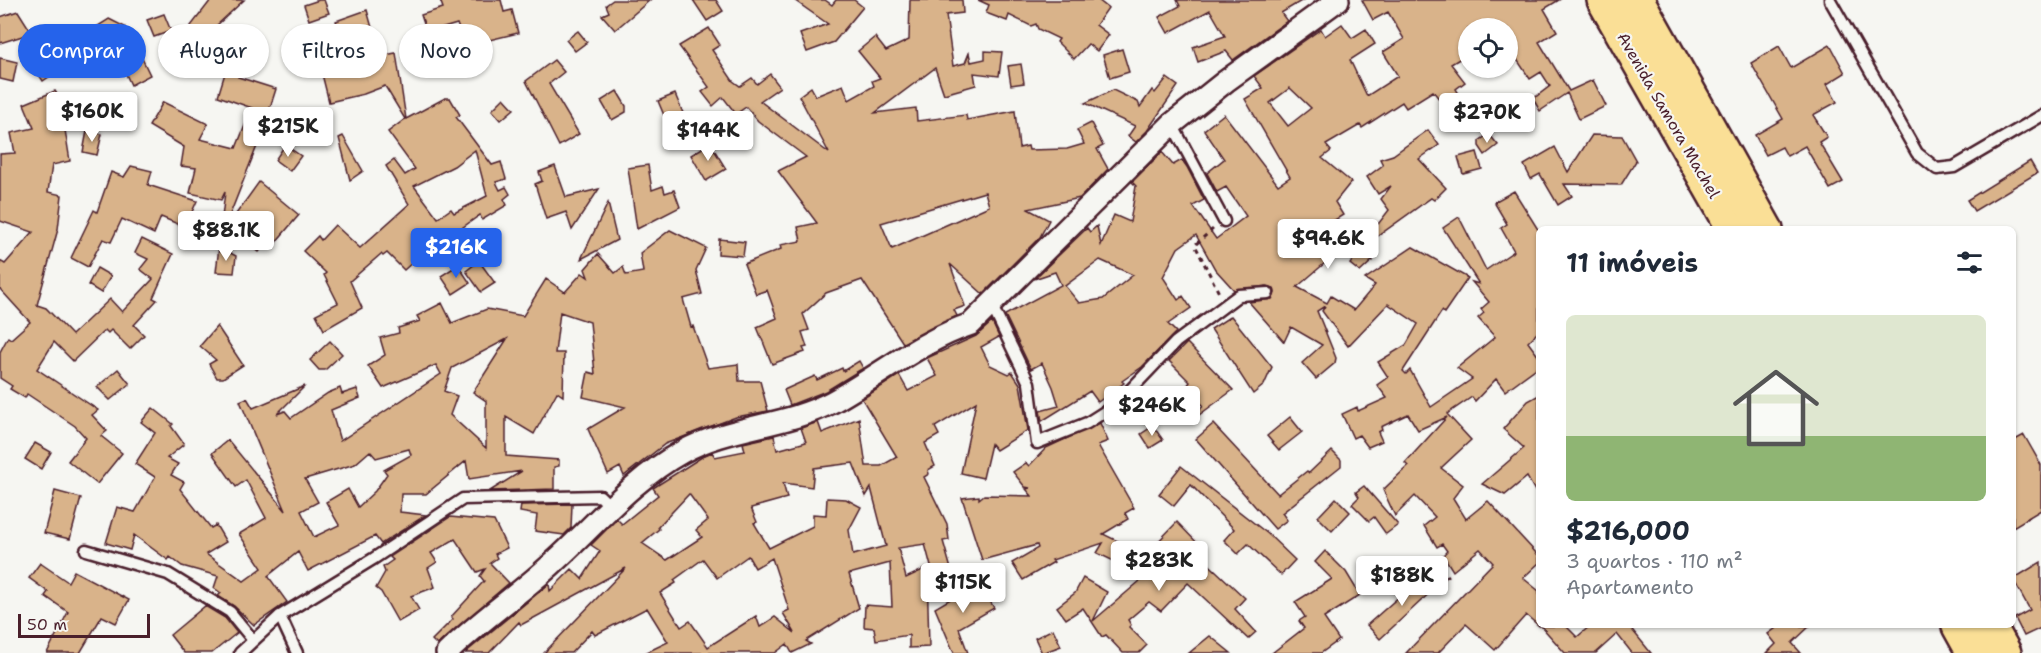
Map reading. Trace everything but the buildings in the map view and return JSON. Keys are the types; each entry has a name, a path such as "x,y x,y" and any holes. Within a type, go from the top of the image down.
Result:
{"highway":[{"name":"Avenida Samora Machel","path":"1604,0 1733,226"},
{"name":"Avenida Samora Machel","path":"1640,1 1764,226"},
{"path":"1960,628 1974,653"},
{"path":"1990,628 2004,653"}],"street":[{"path":"447,653 547,569 652,472 681,453 708,440 787,420 831,402 948,332 971,324 992,306 1172,124 1234,75 1338,0"}],"lane":[{"path":"1830,0 1917,153 1936,169 1954,167 2041,116"},
{"path":"1172,124 1224,221"},
{"path":"992,306 1029,383 1037,443 1087,423 1117,404 1176,342 1239,295 1268,293"},
{"path":"240,653 280,616 374,559 463,498 600,496 612,508"},
{"path":"86,550 168,574 230,612 253,640"},
{"path":"280,616 297,653"}],"path":[{"path":"1224,221 1195,245 1225,305"}]}
